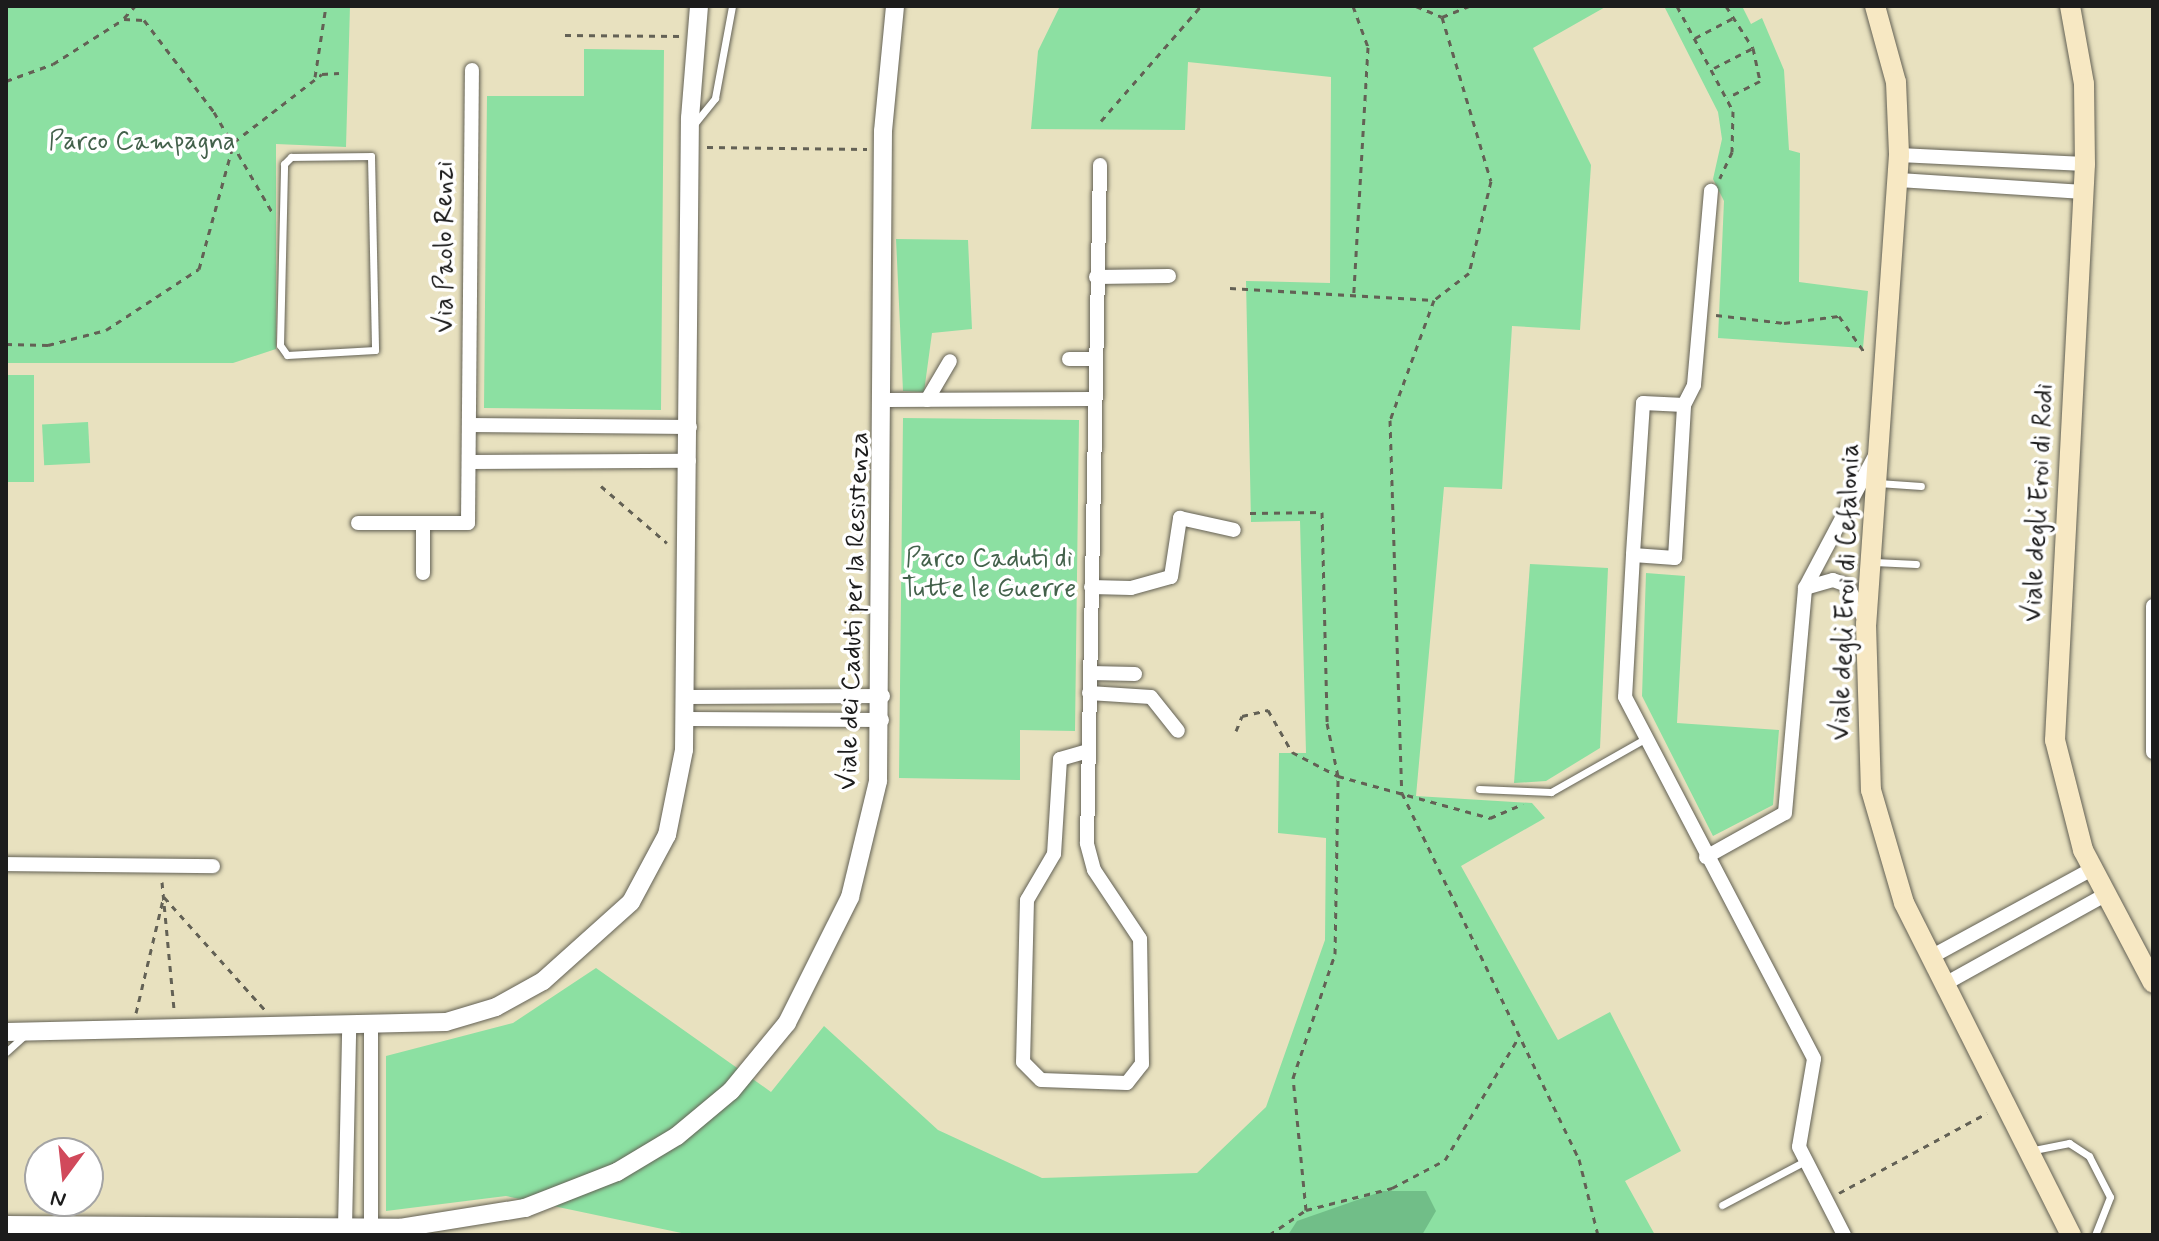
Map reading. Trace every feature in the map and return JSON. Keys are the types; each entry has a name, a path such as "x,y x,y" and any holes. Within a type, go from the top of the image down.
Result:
{"main road":[{"name":"Viale degli Eroi di Cefalonia","path":"1875,6 1896,82 1899,180 1866,624 1864,738 1873,803 1881,842 1929,958 2071,1235"},
{"name":"Viale degli Eroi di Rodi","path":"2070,6 2084,84 2085,164 2054,727 2065,799 2092,869 2153,983"}],"street":[{"path":"6,1032 349,1030 486,1011 599,938 631,902 667,835 687,719 690,128 699,6"},
{"name":"Viale dei Caduti per la Resistenza","path":"6,1225 213,1231 371,1228 400,1231 497,1214 571,1192 677,1136 751,1069 802,1000 847,906 876,799 883,696 886,400 882,149 895,6"},
{"name":"Via Paolo Renzi","path":"358,523 468,523 472,70"},
{"path":"1899,155 2085,164"},
{"path":"1088,751 1060,759 1054,854 1027,900 1023,1062 1041,1080 1123,1083 1142,1068 1142,950 1136,927 1089,856 1093,399 1100,165"},
{"path":"1899,180 2084,192"},
{"path":"1633,555 1675,558 1684,405 1694,385 1711,191"},
{"path":"1096,277 1169,276"},
{"path":"1069,359 1094,359"},
{"path":"927,400 950,361"},
{"path":"886,400 1093,399"},
{"path":"1684,405 1643,403 1625,697 1643,740 1814,1059 1815,1086 1799,1133 1805,1161 1844,1235"},
{"path":"470,425 690,427"},
{"path":"1706,857 1785,813 1805,588 1879,450"},
{"path":"470,462 689,461"},
{"path":"1091,587 1131,588 1171,577 1180,518 1234,530"},
{"path":"423,523 423,573"},
{"path":"1805,588 1833,580 1847,585 1866,624"},
{"path":"2153,606 2153,752"},
{"path":"1090,673 1135,674"},
{"path":"1089,693 1151,697 1178,731"},
{"path":"687,697 883,696"},
{"path":"687,719 882,720"},
{"path":"6,864 213,866"},
{"path":"1929,958 2092,869"},
{"path":"1943,985 2105,895"},
{"path":"371,1029 371,1228"},
{"path":"345,1228 349,1030"}],"lane":[{"path":"690,128 715,98 732,6"},
{"path":"371,156 376,195 375,350 287,355 280,345 287,160 371,156"},
{"path":"1876,483 1921,486"},
{"path":"1870,562 1916,564"},
{"path":"1479,789 1551,792 1643,740"},
{"path":"6,1052 27,1032"},
{"path":"2027,1152 2069,1143 2089,1156 2109,1188 2095,1235"},
{"path":"1722,1205 1805,1161"}],"path":[{"path":"6,81 53,64 124,19 135,6"},
{"path":"314,81 326,6"},
{"path":"1101,121 1201,6"},
{"path":"1353,6 1368,47 1354,293"},
{"path":"1416,6 1442,17 1469,6"},
{"path":"1677,6 1728,97 1732,152 1711,191"},
{"path":"1726,6 1753,48 1760,81 1728,97"},
{"path":"1442,17 1491,181 1469,273 1434,300 1390,420 1402,793 1579,1159 1598,1235"},
{"path":"1695,38 1735,17"},
{"path":"124,19 144,20 234,142 272,212"},
{"path":"565,35 695,36"},
{"path":"1714,68 1753,48"},
{"path":"6,344 48,345 106,330 199,269 234,142 314,81 339,73"},
{"path":"703,147 882,149"},
{"path":"1230,288 1434,300"},
{"path":"1702,313 1784,323 1839,316 1884,379"},
{"path":"601,486 689,561"},
{"path":"1250,513 1322,512 1327,723 1338,776 1335,954 1293,1078 1306,1210"},
{"path":"1236,731 1242,716 1268,710 1292,752 1338,776 1490,818 1551,792"},
{"path":"161,866 176,1031"},
{"path":"164,897 205,948 249,985 265,1008 265,1030"},
{"path":"135,1031 164,897"},
{"path":"1269,1235 1306,1210 1392,1188 1445,1160 1519,1037"},
{"path":"1826,1201 2003,1104"}],"green space":[{"name":"Parco Campagna","path":"6,6 350,6 346,147 276,144 276,349 233,363 6,363"},
{"path":"1060,6 1607,6 1533,48 1591,165 1580,330 1512,326 1502,489 1444,487 1416,796 1532,803 1545,818 1461,866 1558,1040 1610,1012 1681,1151 1625,1181 1655,1235 691,1235 506,1196 386,1211 386,1056 513,1023 596,968 771,1092 824,1026 938,1130 1042,1178 1197,1173 1266,1107 1325,940 1326,838 1278,833 1279,753 1306,753 1300,521 1251,522 1246,281 1330,283 1331,77 1188,62 1185,130 1031,129 1038,51"},
{"path":"1664,6 1742,6 1751,24 1762,18 1784,70 1789,150 1800,153 1799,282 1868,291 1863,348 1718,338 1724,201 1713,179 1722,139 1718,112"},
{"path":"584,49 664,50 661,410 484,408 487,96 584,96"},
{"path":"896,239 968,240 972,329 932,333 924,392 903,391"},
{"path":"6,375 34,375 34,482 6,482"},
{"name":"Parco Caduti di Tutte le Guerre","path":"903,418 1079,420 1075,731 1020,730 1020,780 899,778"},
{"path":"88,422 90,463 44,465 42,424"},
{"path":"1530,564 1608,568 1600,748 1546,781 1514,783"},
{"path":"1646,573 1685,576 1677,723 1779,730 1773,805 1713,836 1642,696"},
{"path":"1383,1191 1426,1191 1436,1211 1422,1235 1288,1235 1297,1221"}]}
